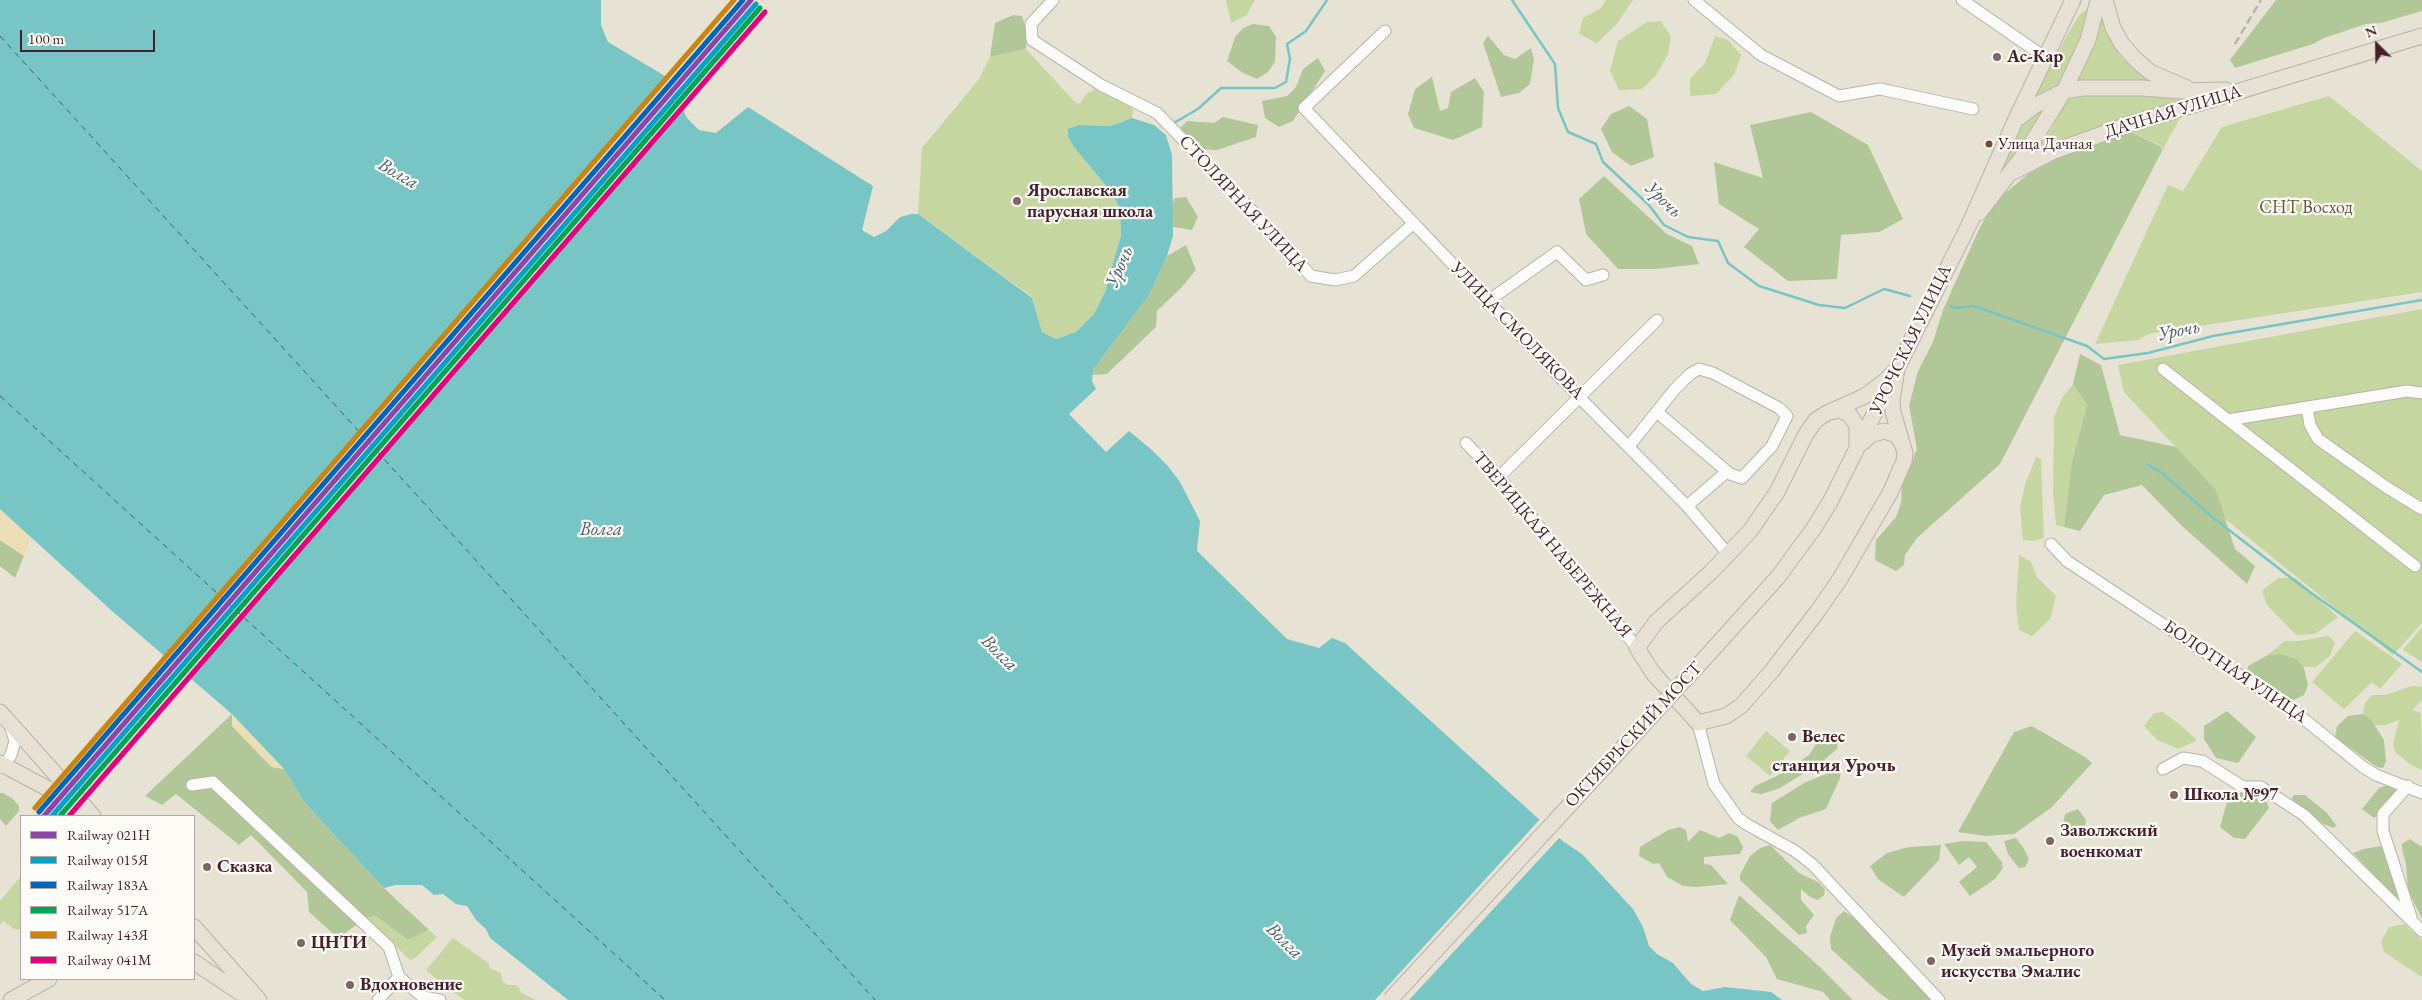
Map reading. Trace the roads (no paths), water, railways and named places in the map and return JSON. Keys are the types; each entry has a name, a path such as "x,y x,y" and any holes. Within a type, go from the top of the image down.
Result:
{"main road":[{"name":"УРОЧСКАЯ УЛИЦА","path":"1856,452 1968,227 2073,0"},
{"name":"УРОЧСКАЯ УЛИЦА","path":"1968,227 2042,128 2064,92 2088,40 2098,0"},
{"path":"2105,0 2113,28 2122,44 2135,59 2150,72 2196,91"},
{"name":"ДАЧНАЯ УЛИЦА","path":"2009,174 2028,163 2077,142 2422,36"},
{"name":"ДАЧНАЯ УЛИЦА","path":"2015,122 2034,106 2064,92 2104,87 2196,91 2255,87"},
{"path":"1897,369 1893,406 1895,422 1904,446 1904,461 1892,490 1840,579 1818,612 1741,706 1726,716 1698,723 1653,673 1637,648 1665,613 1729,555 1766,510 1811,427 1827,413 1865,396 1897,369"},
{"path":"1827,413 1840,410 1846,412 1854,420 1859,433 1856,452"},
{"path":"1856,452 1871,435 1884,431 1896,435 1904,446"},
{"name":"ОКТЯБРЬСКИЙ МОСТ","path":"1390,1000 1705,658 1795,555 1830,502 1856,452"},
{"path":"0,712 5,723 92,815"},
{"path":"1,765 54,792 77,815"},
{"path":"195,928 259,1000"},
{"path":"198,965 251,1000"},
{"path":"10,1000 47,981"}],"street":[{"name":"СТОЛЯРНАЯ УЛИЦА","path":"1053,0 1031,24 1032,40 1101,85 1157,113 1264,223 1310,276 1335,280 1354,276 1414,223"},
{"path":"1694,0 1761,54 1840,96 1880,89 1972,109"},
{"path":"1962,0 2046,58"},
{"name":"УЛИЦА СМОЛЯКОВА","path":"1385,31 1304,108 1578,396 1687,506 1729,555"},
{"path":"1488,301 1557,252 1586,280 1604,275"},
{"path":"1499,477 1578,396 1657,320"},
{"path":"1629,446 1657,412 1690,374 1699,369 1713,372 1779,408 1787,416 1772,446 1742,478 1725,470 1657,412"},
{"path":"2163,369 2415,566"},
{"path":"2228,420 2408,391 2422,393"},
{"path":"2307,407 2310,425 2318,439 2386,487 2422,509"},
{"name":"ТВЕРИЦКАЯ НАБЕРЕЖНАЯ","path":"1466,443 1499,477 1637,648"},
{"path":"1687,506 1723,474 1725,470"},
{"name":"БОЛОТНАЯ УЛИЦА","path":"2051,544 2067,561 2294,711 2363,767 2376,775 2422,793"},
{"path":"1,765 11,755 15,741 5,723"},
{"path":"1698,723 1714,784 1738,818 1813,864 1939,1000"},
{"path":"2163,769 2183,758 2202,762 2243,788 2262,788 2304,815 2422,931"},
{"path":"192,785 213,782 354,912 389,947 399,977 421,998 440,1000"},
{"path":"2408,786 2384,814 2383,831 2413,921"},
{"path":"378,1000 399,977"}],"water":[{"name":"Волга","path":"0,0 601,0 601,25 608,42 665,76 687,118 699,130 716,133 748,107 873,186 862,230 874,237 886,231 900,217 918,214 1032,298 1042,332 1056,339 1076,332 1094,314 1105,292 1121,235 1120,209 1112,193 1074,147 1068,136 1068,129 1079,125 1111,126 1132,118 1154,125 1166,135 1172,155 1173,236 1167,256 1149,295 1093,370 1092,381 1096,389 1069,414 1106,452 1129,431 1152,450 1180,482 1200,521 1197,551 1287,639 1319,648 1332,638 1345,643 1564,842 1582,854 1633,909 1643,927 1649,946 1657,954 1673,963 1691,984 1703,991 1725,987 1771,992 1782,1000 568,1000 490,938 486,929 476,920 467,906 456,904 443,894 434,895 422,885 395,885 384,888 305,803 284,769 232,714 112,611 0,509"}],"waterway":[{"name":"Урочь","path":"1172,124 1198,109 1221,88 1275,88 1286,82 1290,59 1287,44 1306,31 1327,0"},
{"name":"Урочь","path":"1512,0 1555,64 1558,108 1568,132 1596,144 1603,162 1649,205 1664,225 1688,237 1718,241 1728,263 1759,286 1819,305 1845,308 1884,289 1910,296"},
{"name":"Урочь","path":"1950,306 1957,308 1974,306 2087,346 2104,359 2148,353 2213,336 2422,300"},
{"path":"2147,464 2162,473 2216,520 2303,587 2422,672"}],"railway":[{"path":"2235,44 2261,0"}],"rail line":[{"name":"143Я","path":"35,808 734,0"},
{"name":"183А","path":"39,812 743,0"},
{"name":"021Н","path":"45,815 751,0"},
{"name":"015Я","path":"53,815 756,4"},
{"name":"517А","path":"61,815 760,8"},
{"name":"041М","path":"70,815 765,12"}],"place":[{"name":"Ас-Кар","path":"1997,57"},
{"name":"Улица Дачная","path":"1989,144"},
{"name":"Ярославская парусная школа","path":"1017,201"},
{"name":"Велес","path":"1792,737"},
{"name":"Школа №97","path":"2174,795"},
{"name":"Заволжский военкомат","path":"2050,841"},
{"name":"Сказка","path":"207,867"},
{"name":"ЦНТИ","path":"301,943"},
{"name":"Музей эмальерного искусства Эмалис","path":"1931,961"},
{"name":"Вдохновение","path":"350,985"}],"district":[{"name":"станция Урочь","path":"1834,766"}],"park label":[{"name":"СНТ Восход","path":"2306,208"}]}
